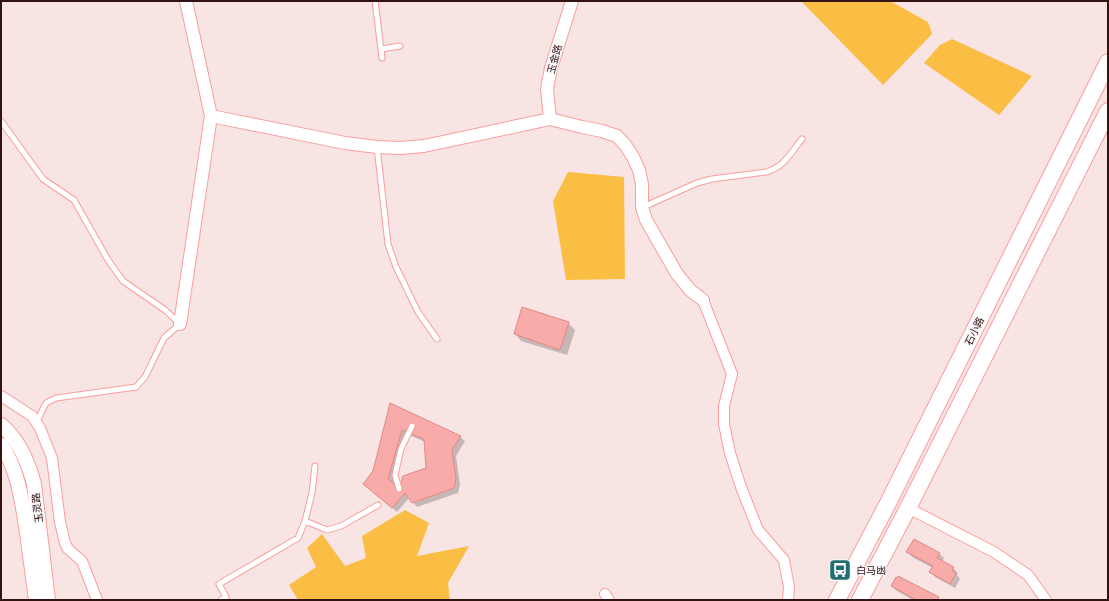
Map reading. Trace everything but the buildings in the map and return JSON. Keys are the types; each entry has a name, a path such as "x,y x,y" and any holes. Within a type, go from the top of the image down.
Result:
{"main road":[{"name":"石小路","path":"837,600 887,505 1108,62"},
{"name":"石小路","path":"860,600 1108,111"},
{"name":"玉灵路","path":"4,438 9,458 16,474 48,600"},
{"name":"玉灵路","path":"4,438 25,457 33,478 36,550 36,600"},
{"path":"1,463 9,467 16,474"}],"street":[{"path":"180,324 211,116 186,1"},
{"name":"玉金路","path":"550,119 547,89 550,68 572,1"},
{"path":"211,116 345,143 377,147 400,148 424,146 550,119 582,127 602,130 617,136 633,156 639,170 642,184 642,207 646,220 677,274 690,290 703,300 732,374 724,406 724,424 730,453 741,487 758,530 784,560 789,588 788,600"},
{"path":"1,396 32,416 40,428 52,458 60,522 65,544 68,549 82,561 97,600"},
{"path":"908,508 994,552 1028,575 1046,600"}],"lane":[{"path":"375,1 382,58"},
{"path":"381,49 400,46"},
{"path":"1,121 43,179 74,200 108,260 123,281 165,310 180,324 164,338 145,377 136,386 56,398 46,403 36,423"},
{"path":"642,207 697,183 712,179 774,170 782,165 802,139"},
{"path":"377,147 388,244 396,267 418,312 437,339"},
{"path":"399,489 396,475 401,450 412,426"},
{"path":"221,600 226,597 219,584 298,538 306,521 312,493 315,466"},
{"path":"306,521 327,530 342,526 378,505"}],"shaded area":[{"path":"801,1 890,1 928,22 932,34 883,85"},
{"path":"952,39 1032,76 999,115 924,63 940,45"},
{"path":"568,172 624,177 625,279 566,280 553,201"},
{"path":"405,510 429,523 417,556 469,546 448,583 450,600 298,600 289,585 316,567 307,548 322,534 345,566 366,558 362,536"}],"place":[{"name":"白马凼","path":"840,570"}]}
